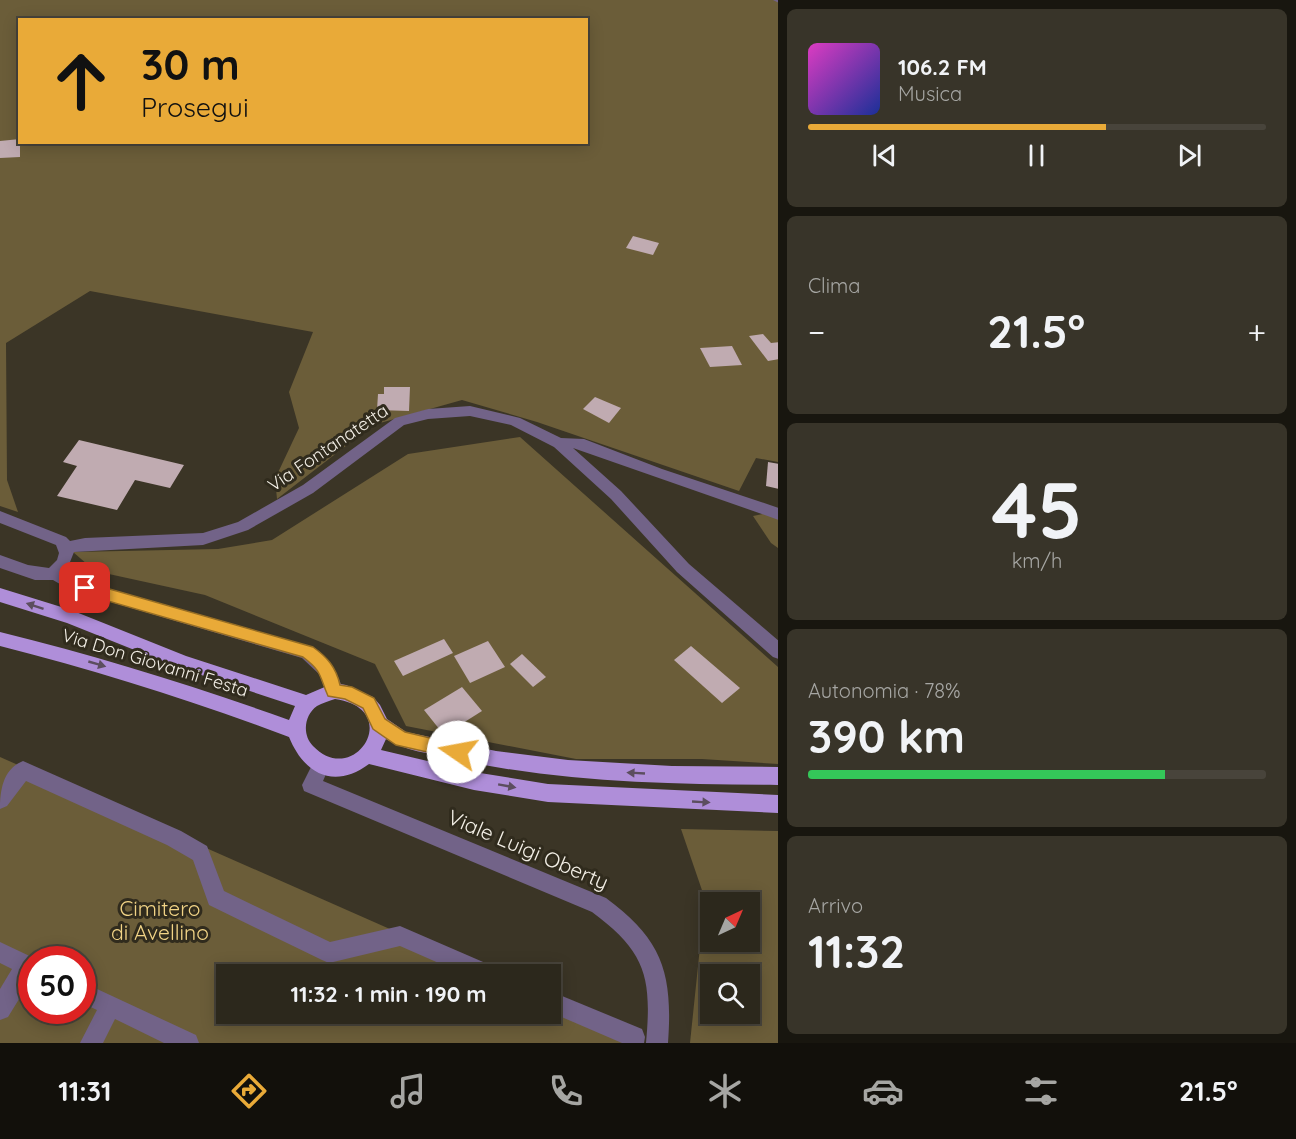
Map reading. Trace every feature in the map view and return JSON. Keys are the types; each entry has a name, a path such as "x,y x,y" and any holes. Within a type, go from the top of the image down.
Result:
{"main road":[{"name":"Via Don Giovanni Festa","path":"0,595 71,617 183,662 308,703"},
{"name":"Via Don Giovanni Festa","path":"0,639 95,663 217,702 296,731"},
{"path":"334,691 346,692 368,703 375,712 379,724 375,745 368,755 358,762 333,768 321,765 303,752 296,731 301,711 308,703 324,693 334,691"},
{"path":"379,724 402,739 496,760 591,771 672,775 778,776"},
{"path":"368,755 474,781 548,793 778,804"}],"street":[{"name":"Via Fontanatetta","path":"67,548 85,544 203,538 243,526 308,489 400,421 428,414 470,411 515,421 559,443 616,495 683,568 778,652"},
{"path":"559,443 579,443 657,473 778,514"},
{"path":"0,517 60,541 67,548 68,556 56,573"},
{"path":"0,561 36,575 56,573 70,584 307,652 318,660 330,674 334,691"},
{"name":"Viale Luigi Oberty","path":"321,765 311,785 599,905 619,918 636,935 648,953 661,1007 657,1043"},
{"path":"0,800 23,770 174,838 200,853 216,898 311,946 329,953 400,936 465,964"},
{"path":"0,952 18,961"},
{"path":"0,1009 18,983"},
{"path":"96,999 188,1043"},
{"path":"91,1043 111,1006"},
{"path":"561,1006 634,1037 633,1043"}],"green space":[{"path":"0,0 778,0 778,462 756,458 739,491 537,422 462,400 373,425 277,499 275,479 299,428 289,392 313,332 90,291 6,343 7,480 18,512 0,506"},
{"path":"520,437 778,667 778,764 702,759 576,759 406,726 375,664 205,595 95,571 73,552 218,549 272,540 408,454"},
{"path":"767,513 778,517 778,548 771,543 753,516"},
{"name":"Cimitero di Avellino","path":"0,757 469,964 216,964 216,1024 561,1024 561,1005 644,1043 0,1043"},
{"path":"681,829 778,831 778,1043 690,1043 700,947 700,952 760,952 760,892 703,892"}],"building":[{"path":"18,139 20,157 0,158 0,141"},
{"path":"633,236 659,243 653,255 626,248"},
{"path":"763,334 771,343 778,342 778,359 768,361 749,336"},
{"path":"732,346 742,365 710,367 700,348"},
{"path":"384,387 410,387 409,411 377,410 378,394 384,394"},
{"path":"595,397 621,408 609,423 583,409"},
{"path":"79,440 184,465 170,488 135,480 117,510 57,496 77,466 63,462"},
{"path":"768,462 778,464 778,489 766,486"},
{"path":"444,639 453,653 403,676 394,661"},
{"path":"488,641 505,667 470,683 454,656"},
{"path":"691,646 740,688 722,703 674,660"},
{"path":"522,654 546,677 533,687 510,664"},
{"path":"462,687 482,711 444,735 424,710"}],"route":[{"path":"85,588 307,652 318,660 330,674 334,691 358,696 368,703 375,712 379,724 402,739 458,752"}]}
